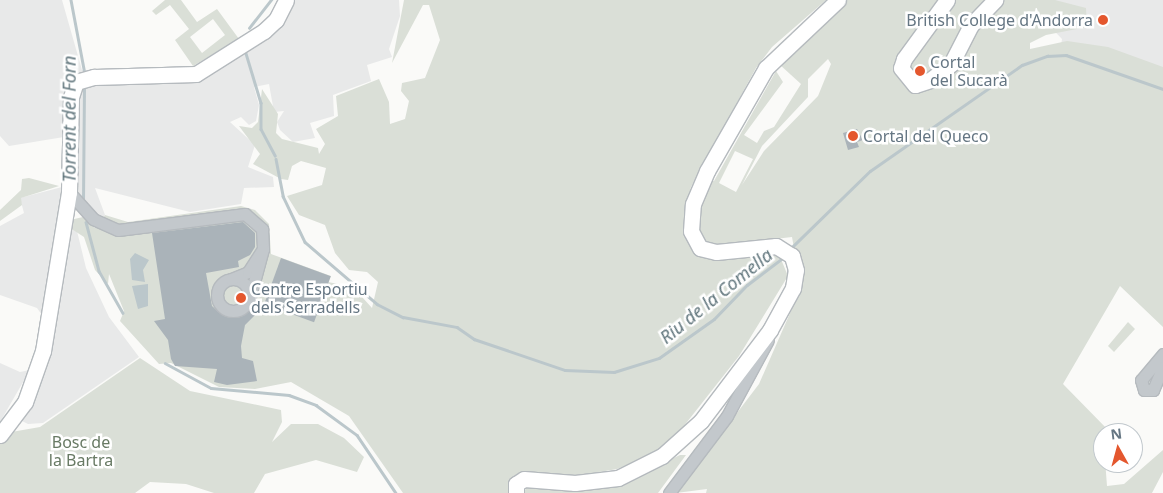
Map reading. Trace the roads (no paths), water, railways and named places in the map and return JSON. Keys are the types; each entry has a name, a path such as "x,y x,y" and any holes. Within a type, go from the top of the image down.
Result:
{"main road":[{"path":"0,435 25,402 38,371 69,192 71,97 84,78 196,74 243,45 276,20 286,0"},
{"path":"516,493 516,484 524,479 575,483 618,478 662,456 702,421 770,330 793,288 796,270 792,256 776,246 716,252 700,248 691,232 693,204 707,171 766,68 838,0"},
{"path":"947,0 904,58 904,76 915,84 930,80 951,64 971,25 995,0"}],"street":[{"path":"69,192 80,208 98,223 131,230 245,214 262,229 263,249 249,298 239,311 224,309 216,295 230,279 248,272 263,249"},
{"path":"230,279 245,284 249,298"},
{"path":"669,493 748,383 770,330"},
{"path":"1163,354 1141,380 1144,390 1153,390 1163,367"}],"waterway":[{"name":"Torrent del Forn","path":"71,0 85,74"},
{"name":"Riu de la Comella","path":"249,28 271,0"},
{"name":"Riu de la Comella","path":"245,50 261,103 261,129 275,155"},
{"name":"Riu de la Comella","path":"791,248 870,171 1022,65 1047,56 1066,55 1163,89"},
{"name":"Torrent del Forn","path":"83,201 84,84"},
{"name":"Riu de la Comella","path":"276,159 283,196 305,242 377,304 403,317 457,327 474,339 565,370 614,372 659,358 714,319 747,285 784,257"},
{"name":"Torrent del Forn","path":"86,222 99,271 123,313"},
{"name":"Torrent del Forn","path":"165,363 211,388 289,395 316,405 357,435 396,493"}],"place":[{"name":"British College d'Andorra","path":"1103,20"},
{"name":"Cortal del Sucarà","path":"920,71"},
{"name":"Cortal del Queco","path":"853,136"},
{"name":"Centre Esportiu dels Serradells","path":"241,298"}],"park label":[{"name":"Bosc de la Bartra","path":"81,451"}]}
